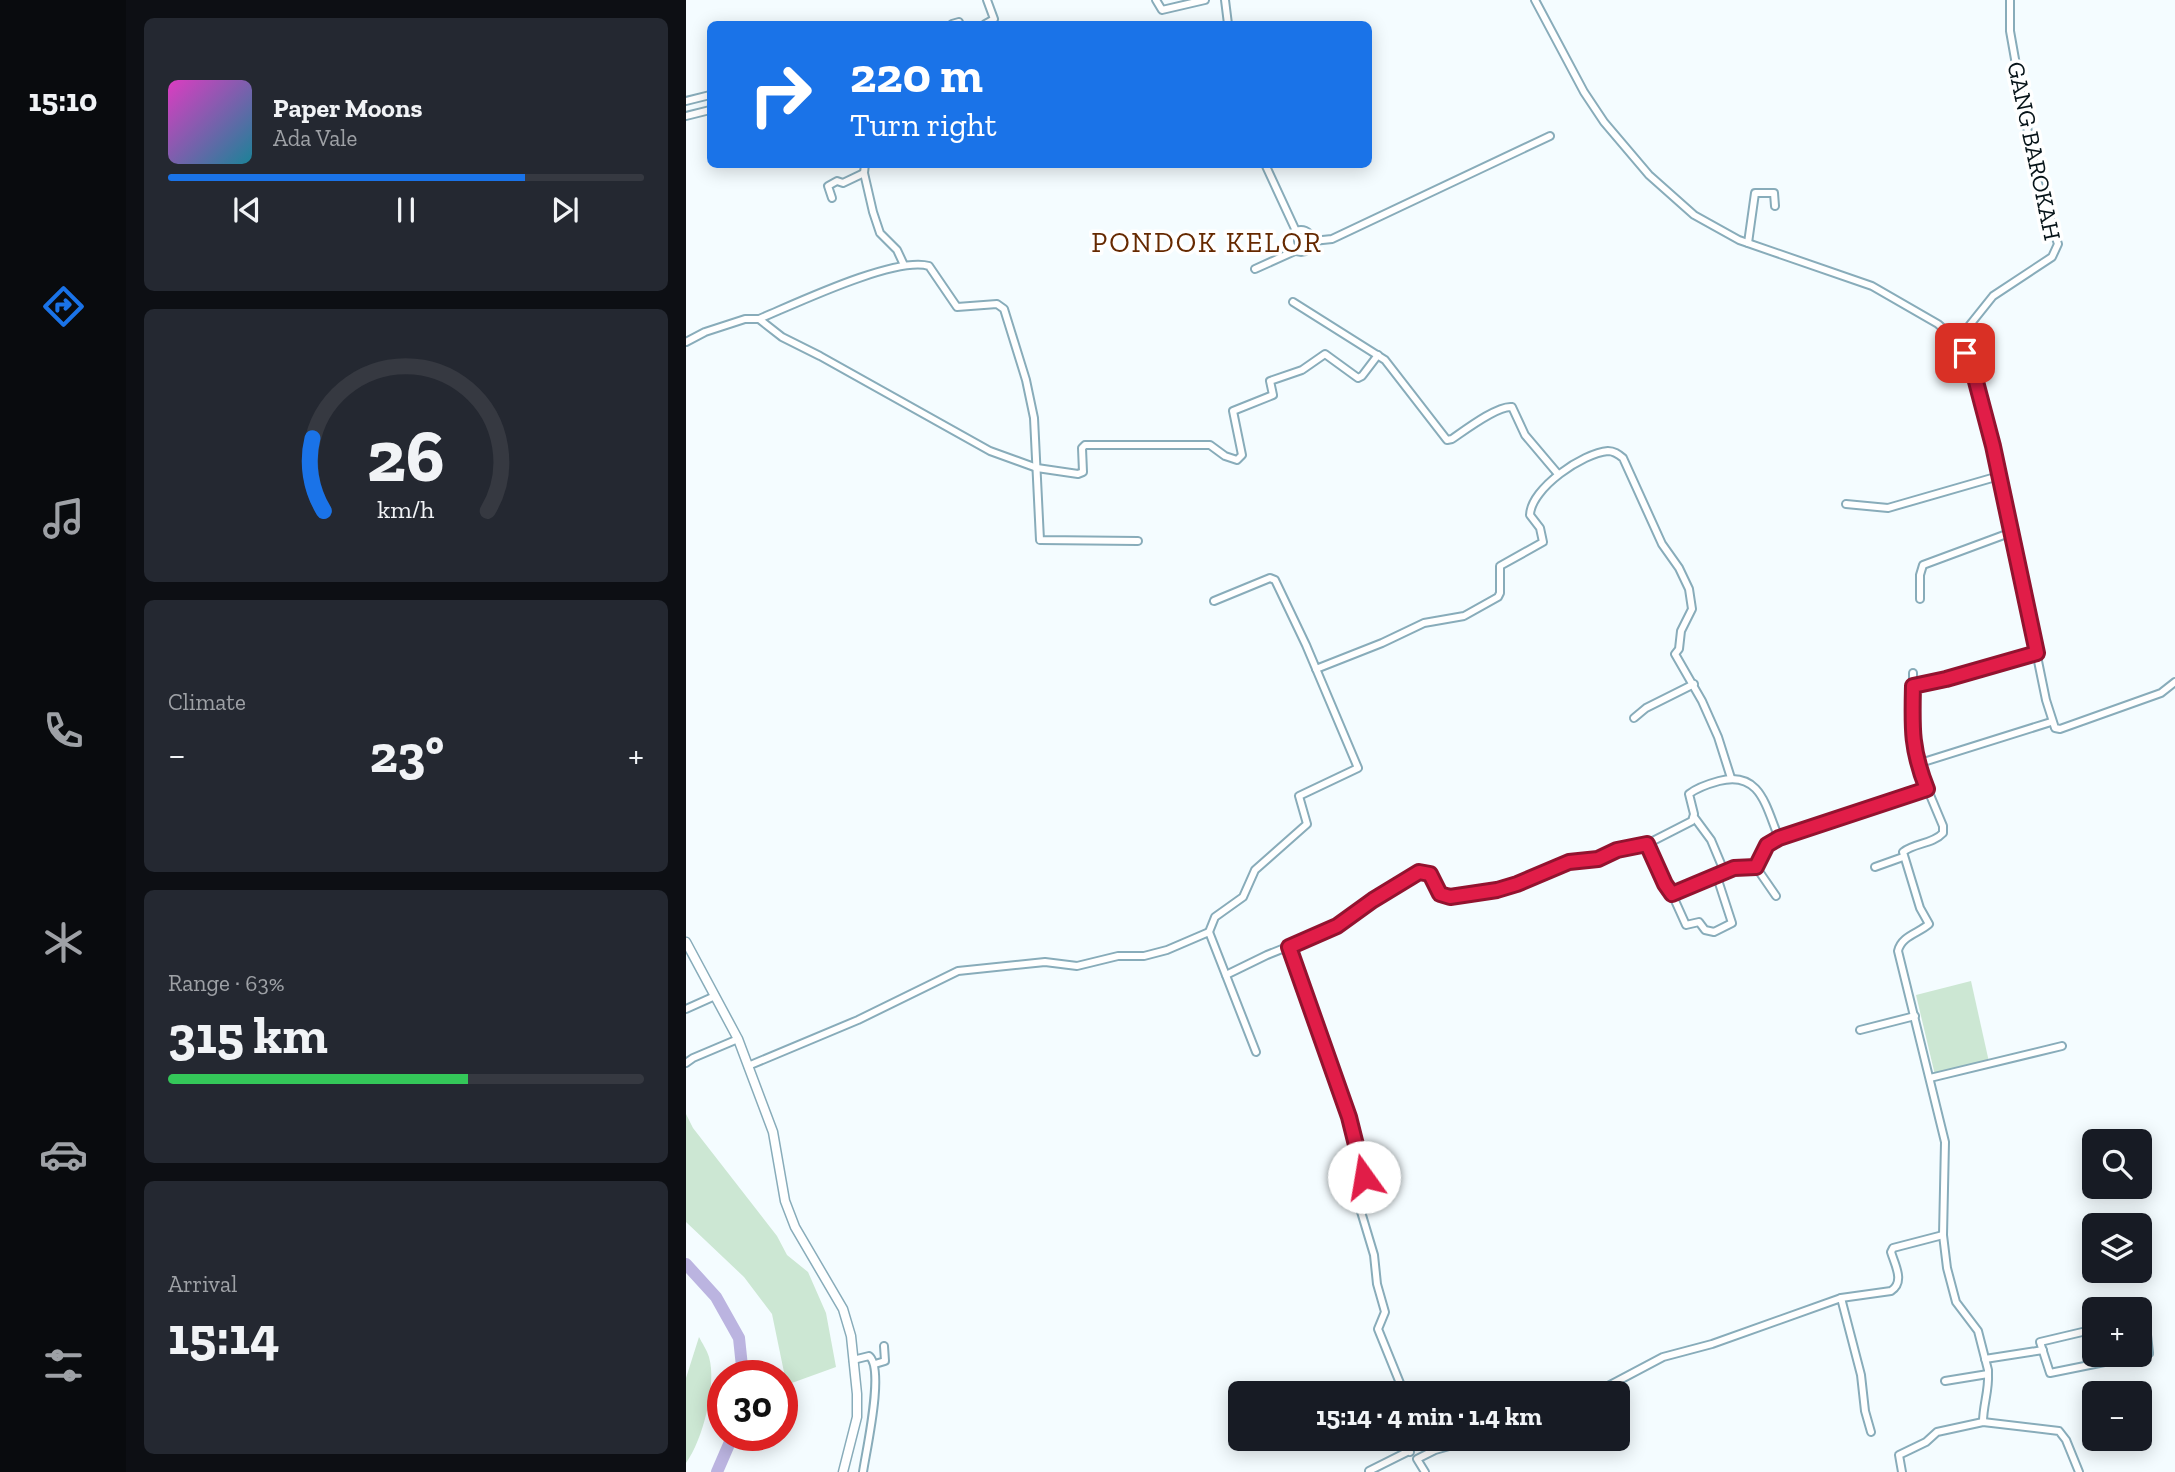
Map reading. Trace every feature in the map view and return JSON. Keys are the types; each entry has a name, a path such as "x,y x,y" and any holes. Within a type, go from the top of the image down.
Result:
{"street":[{"path":"987,0 994,19 990,21"},
{"path":"1156,0 1162,10 1205,0"},
{"path":"1225,0 1227,21"},
{"path":"1535,0 1584,92 1619,141 1649,175 1694,215 1748,243 1872,286 1938,324 1957,341 1974,374 1999,476 2051,722 2055,728 2060,729 2161,693 2175,682"},
{"name":"GANG BAROKAH","path":"1957,341 1993,296 2052,257 2058,244 2036,177 2012,44 2010,0"},
{"path":"686,101 707,96"},
{"path":"686,116 707,111"},
{"path":"1313,241 1332,239 1550,136"},
{"path":"865,168 880,233 897,250 904,265"},
{"path":"1267,168 1296,231"},
{"path":"832,198 828,186 836,181 843,183 864,173"},
{"path":"1748,243 1755,193 1774,193 1775,206"},
{"path":"1255,270 1295,251 1303,252 1310,248 1313,241 1310,234 1304,230 1296,231 1291,237 1295,251"},
{"path":"686,342 705,332 746,319 759,319 904,265 929,266 957,307 990,303 998,304 1004,309 1026,380 1034,418 1040,540 1138,541"},
{"path":"1293,302 1378,355 1398,374 1447,440 1498,410 1512,407 1525,435 1558,474"},
{"path":"759,319 782,337 990,451 1037,468 1081,474 1082,447 1109,444 1210,445 1237,460 1242,455 1233,411 1273,396 1270,381 1302,370 1325,354 1357,378 1362,376 1378,355"},
{"path":"1316,669 1424,623 1467,614 1498,597 1500,566 1543,542 1540,528 1531,518 1530,511 1537,494 1558,474 1594,455 1608,451 1616,453 1623,458 1661,544 1679,568 1689,589 1692,609 1681,631 1679,649 1675,654 1693,684 1718,737 1731,778"},
{"path":"1846,504 1888,508 1999,476"},
{"path":"1920,599 1920,575 1923,565 2011,532"},
{"path":"1214,601 1270,578 1274,579 1358,768 1299,796 1307,824 1255,870 1243,897 1215,917 1209,932 1256,1052"},
{"path":"1913,686 2037,653"},
{"path":"1913,673 1912,739 1917,764 1943,826 1943,833 1939,838 1904,850 1903,857 1920,908 1929,923 1904,940 1898,951 1945,1142 1943,1235 1947,1268 1956,1301 1978,1331 1988,1374 1989,1387 1984,1400 1983,1422"},
{"path":"1634,718 1646,708 1693,684"},
{"path":"1917,764 2051,722"},
{"path":"1647,844 1686,925 1699,922 1705,930 1714,932 1732,923 1720,872 1706,832 1694,817 1689,794 1704,785 1731,778 1747,782 1758,790 1779,838"},
{"path":"1756,867 1767,845 1779,838 1927,789"},
{"path":"1226,975 1337,926 1419,872 1430,874 1440,894 1450,897 1497,890 1569,862 1598,859 1617,850 1647,844 1692,821 1694,817"},
{"path":"1875,867 1903,857"},
{"path":"1672,894 1720,872 1756,867"},
{"path":"1756,867 1776,896"},
{"path":"748,1066 858,1020 958,971 1045,962 1077,966 1118,956 1144,956 1167,950 1209,932"},
{"path":"687,945 738,1039 773,1132 785,1201 801,1238 844,1308 852,1336 857,1417 843,1472"},
{"path":"1289,947 1356,1140 1364,1177 1357,1187 1356,1195 1374,1255 1377,1284 1385,1312 1378,1329 1400,1381"},
{"path":"686,1009 715,996"},
{"path":"1860,1030 1915,1016"},
{"path":"686,1063 738,1039"},
{"path":"1930,1078 2062,1046"},
{"path":"1618,1381 1663,1357 1700,1348 1842,1297 1891,1291 1897,1287 1898,1277 1891,1252 1893,1248 1943,1235"},
{"path":"1842,1297 1861,1375 1865,1411 1871,1432"},
{"path":"2082,1332 2040,1342 2050,1373 2082,1367"},
{"path":"875,1364 885,1361 884,1346"},
{"path":"1985,1359 2043,1350"},
{"path":"853,1360 869,1356 875,1364 875,1389 863,1472"},
{"path":"1945,1381 1988,1374"},
{"path":"1902,1472 1899,1455 1902,1452 1926,1442 1937,1432 1983,1422 2059,1431 2066,1440 2078,1472"},
{"path":"1369,1471 1409,1451 1425,1472"},
{"path":"1417,1459 1433,1451"}],"green space":[{"path":"1971,981 1989,1062 1935,1075 1916,995"},
{"path":"686,1114 693,1128 777,1236 787,1255 808,1272 826,1313 836,1367 798,1381 798,1360 781,1360 772,1314 744,1277 686,1222"},
{"path":"699,1337 710,1360 707,1360 707,1412 698,1441 686,1463 686,1378"}],"waterway":[{"path":"686,1264 716,1297 739,1338 741,1360"},
{"path":"717,1472 726,1451"}],"district":[{"name":"PONDOK KELOR","path":"1207,242"}],"route":[{"path":"1364,1177 1349,1117 1289,947 1346,921 1373,900 1419,872 1430,874 1440,894 1450,897 1497,890 1575,860 1598,859 1617,850 1647,844 1669,893 1672,894 1717,873 1734,868 1756,867 1767,845 1779,838 1927,789 1917,764 1912,739 1913,686 2037,653 1993,446 1974,374 1965,353"}]}
